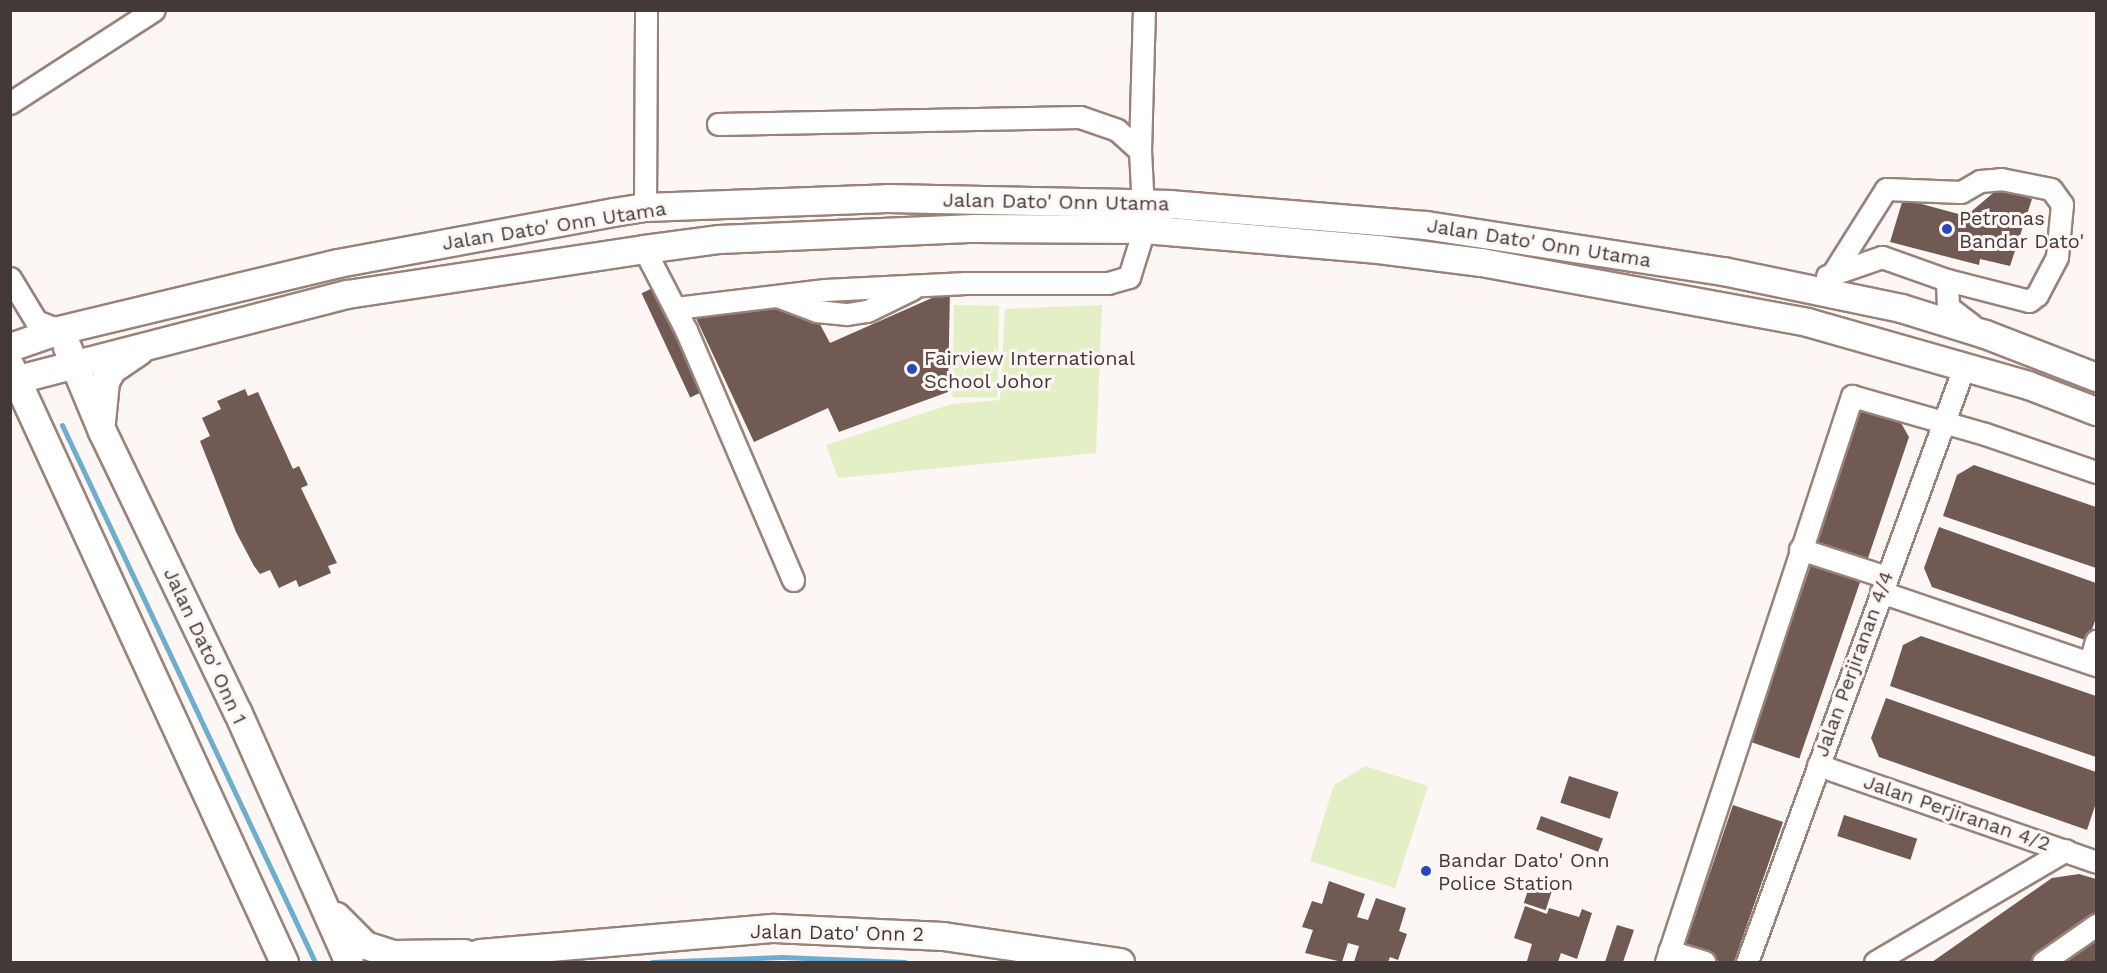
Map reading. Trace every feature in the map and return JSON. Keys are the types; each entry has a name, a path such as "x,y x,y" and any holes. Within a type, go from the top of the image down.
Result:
{"main road":[{"name":"Jalan Dato' Onn Utama","path":"10,347 59,330 338,263 645,207 887,198 1144,217 1492,264 1807,322 1964,367 2097,411"},
{"name":"Jalan Dato' Onn Utama","path":"13,376 347,294 644,249 719,239 974,228 1144,217 1170,204 1425,225 1755,278 1901,308 1985,334 2097,377"},
{"path":"716,205 719,239"},
{"name":"Jalan Dato' Onn 1","path":"59,330 102,431 237,711 349,963"},
{"path":"102,431 101,402 112,369 162,340"},
{"path":"13,376 284,963"},
{"path":"10,412 45,443"},
{"path":"253,893 269,963"},
{"path":"320,895 348,932 365,945 393,954 480,953"},
{"name":"Jalan Dato' Onn 2","path":"445,963 480,953 774,928 943,936 1120,963"}],"street":[{"path":"10,103 154,10"},
{"path":"645,207 646,10"},
{"path":"676,308 772,294 817,311 847,314 867,311 918,286 1122,281 1133,270 1144,217 1140,151 1144,10"},
{"path":"717,124 1080,117 1117,130 1140,151"},
{"path":"1755,278 1831,276 1882,256 1947,280 2029,301 2037,295 2057,257 2062,204 2051,189 2001,179 1980,181 1961,192 1886,189 1831,276"},
{"path":"644,249 676,308 793,580"},
{"path":"10,278 36,321 59,330"},
{"path":"1947,280 1948,307 1985,334"},
{"name":"Jalan Perjiranan 4/4","path":"1747,963 1942,421 1964,367"},
{"path":"1704,963 1667,957 1852,396 1942,421 2097,472"},
{"path":"1800,549 1883,585 2093,663 2097,641"},
{"name":"Jalan Perjiranan 4/2","path":"1818,765 2097,862"},
{"path":"1887,960 2066,850"},
{"path":"2043,963 2097,925"}],"green space":[{"path":"954,305 999,306 997,398 952,397"},
{"path":"1102,305 1096,453 838,478 826,445 952,404 1000,400 1005,309"},
{"path":"1365,766 1428,786 1395,888 1310,861 1334,785"}],"building":[{"path":"1999,188 2032,199 2010,266 1980,259 1979,265 1890,242 1903,199 1966,216"},
{"path":"657,286 706,390 690,397 642,293"},
{"path":"950,290 948,392 839,432 828,408 754,442 695,316 753,300 815,315 830,343"},
{"path":"245,389 248,396 258,392 293,469 299,466 308,485 301,488 337,563 328,566 331,573 299,587 296,580 279,588 270,570 260,574 254,566 236,532 200,441 210,436 202,418 221,409 217,401"},
{"path":"1861,410 1901,423 1909,437 1867,561 1817,545"},
{"path":"1974,465 2096,507 2096,568 1943,516 1957,475"},
{"path":"1939,527 2096,583 2096,618 2088,641 1932,587 1924,568"},
{"path":"1812,562 1861,579 1799,759 1750,742"},
{"path":"1921,636 2096,696 2096,757 1890,686 1903,645"},
{"path":"1886,698 2096,772 2096,803 2087,830 1879,757 1871,738"},
{"path":"1569,776 1618,792 1610,819 1560,803"},
{"path":"1733,805 1783,822 1734,962 1722,962 1684,949"},
{"path":"1844,815 1917,839 1910,860 1837,836"},
{"path":"1541,816 1603,839 1598,852 1536,829"},
{"path":"2079,874 2096,879 2096,915 2029,962 1932,962 2052,878"},
{"path":"1329,881 1365,894 1357,917 1368,920 1376,898 1406,908 1399,931 1407,934 1398,960 1390,957 1388,962 1354,962 1359,946 1348,943 1342,962 1305,953 1313,930 1302,927 1312,901 1322,904"},
{"path":"1530,884 1552,891 1546,910 1524,903"},
{"path":"1525,906 1547,914 1549,908 1579,917 1582,909 1592,913 1577,959 1561,953 1558,962 1527,961 1532,944 1514,938"},
{"path":"1617,925 1634,930 1623,962 1605,962"},
{"path":"2096,935 2096,962 2058,962"}],"waterway":[{"path":"62,425 314,960"},
{"path":"652,962 782,957 905,962"}],"place":[{"name":"Petronas Bandar Dato'","path":"1947,229"},
{"name":"Fairview International School Johor","path":"912,369"},
{"name":"Bandar Dato' Onn Police Station","path":"1426,871"}]}
